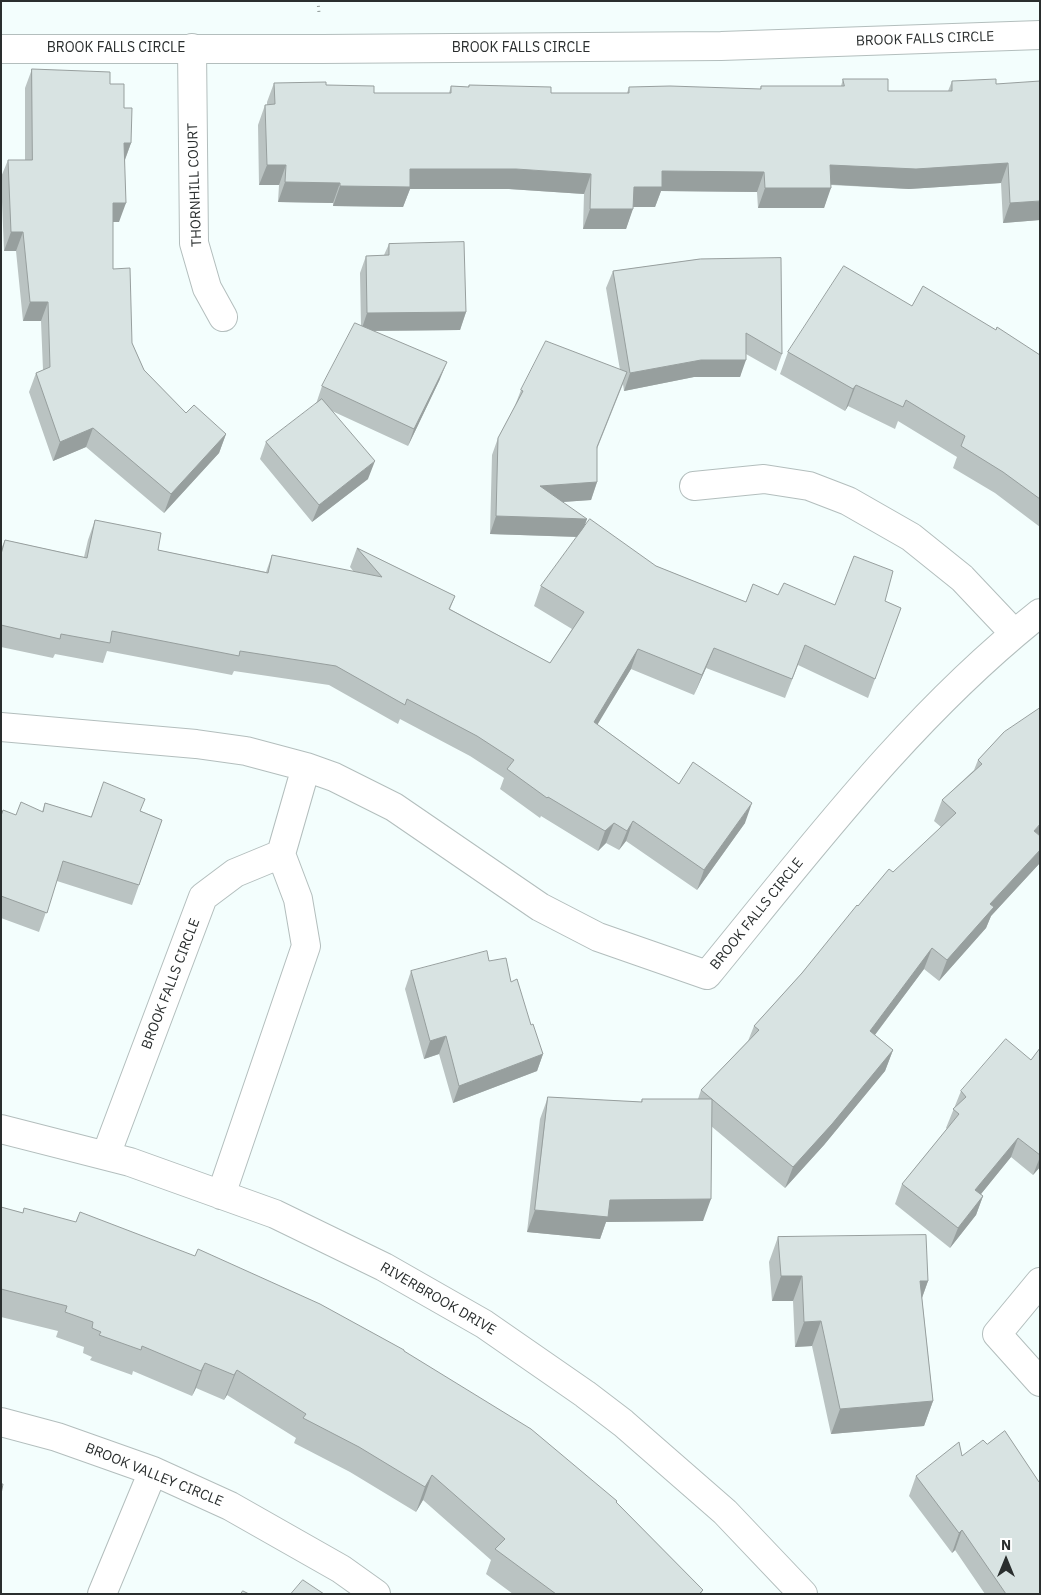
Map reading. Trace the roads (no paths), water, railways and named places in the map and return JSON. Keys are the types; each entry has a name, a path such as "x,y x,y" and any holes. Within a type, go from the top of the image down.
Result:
{"street":[{"name":"BROOK FALLS CIRCLE","path":"1,49 721,46 1040,35"},
{"name":"THORNHILL COURT","path":"192,48 194,244 207,288 223,317"},
{"path":"694,486 764,479 809,486 848,501 911,537 933,554 962,578 1014,633"},
{"name":"BROOK FALLS CIRCLE","path":"1,727 196,744 246,751 306,767 334,777 394,807 540,907 598,937 707,975 862,787 933,709 1014,633 1040,613"},
{"path":"221,1196 306,946 298,898 281,854 306,767"},
{"name":"BROOK FALLS CIRCLE","path":"106,1156 204,897 235,873 281,854"},
{"name":"RIVERBROOK DRIVE","path":"1,1129 130,1162 275,1214 375,1263 484,1324 585,1394 623,1423 724,1512 803,1594"},
{"path":"1040,1282 997,1334 1040,1382"},
{"name":"BROOK VALLEY CIRCLE","path":"1,1422 57,1437 152,1472 230,1506 341,1569 376,1594"},
{"path":"102,1594 152,1472"}]}
